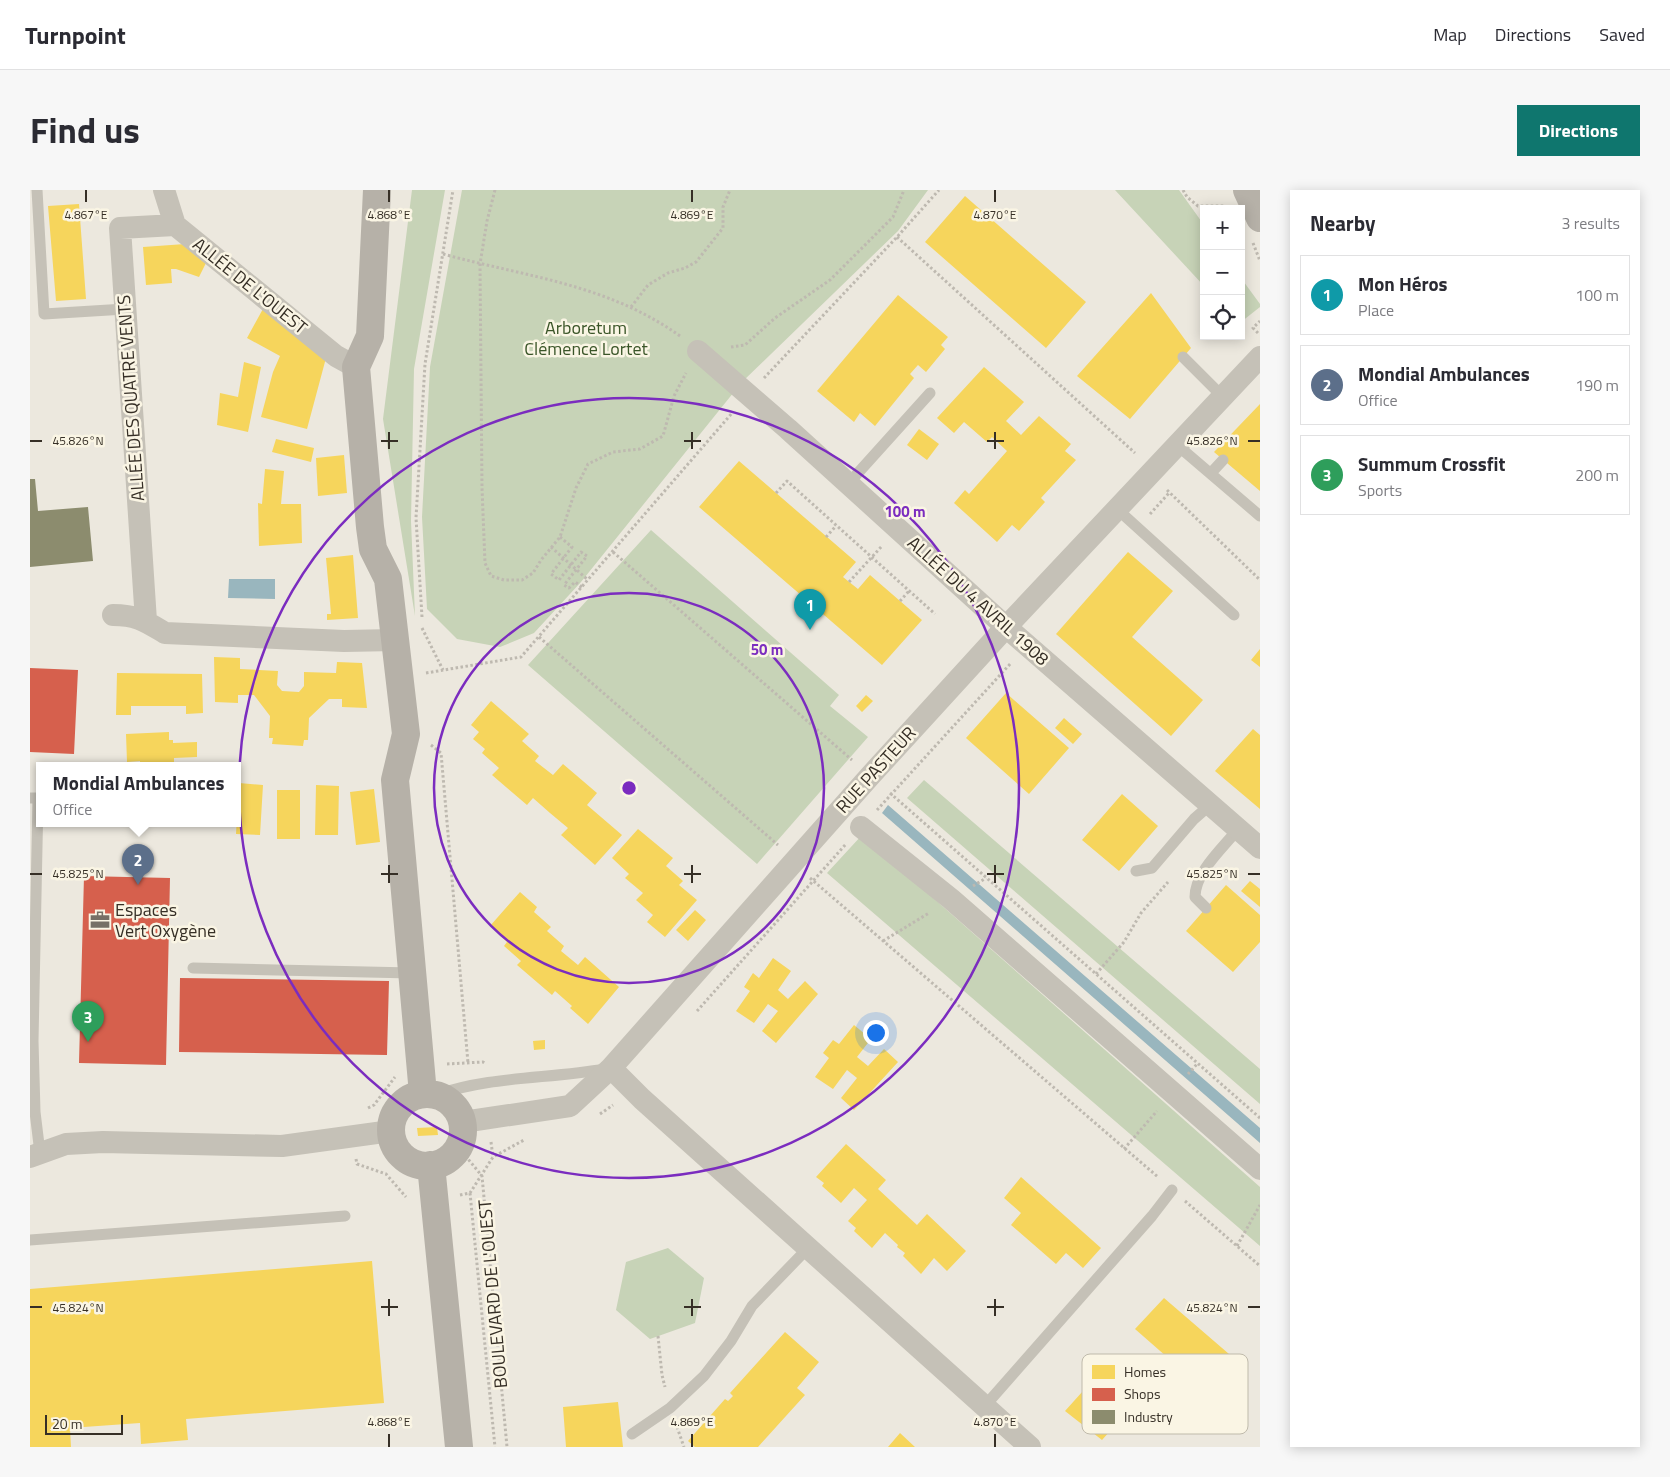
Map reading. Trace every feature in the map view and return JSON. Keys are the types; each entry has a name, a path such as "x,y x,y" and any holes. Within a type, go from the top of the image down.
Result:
{"street":[{"path":"164,190 175,225"},
{"path":"377,190 370,336 356,368 373,549 388,578 406,734 395,780 412,973 430,1094"},
{"path":"1239,198 1260,218"},
{"name":"ALLÉE DES QUATRE VENTS","path":"146,621 120,228 175,225"},
{"name":"ALLÉE DE L'OUEST","path":"175,225 336,356 356,368"},
{"name":"ALLÉE DU 4 AVRIL 1908","path":"698,351 1006,627 1260,848"},
{"name":"RUE PASTEUR","path":"461,1135 570,1106 611,1068 870,776 1006,627 1260,357"},
{"path":"114,615 131,615 146,621 165,633 344,641 396,640"},
{"path":"862,827 951,899 1260,1169"},
{"path":"611,1068 642,1099 1030,1447"},
{"path":"430,1094 448,1100 458,1110 461,1135 450,1158 438,1164 425,1166 412,1163 401,1155 393,1144 391,1131 393,1117 400,1106 410,1098 430,1094"},
{"path":"35,1155 66,1144 102,1142 282,1146 391,1131"},
{"path":"431,1165 459,1447"}],"lane":[{"path":"37,190 44,314 125,309"},
{"path":"1183,357 1223,396"},
{"path":"848,484 930,393"},
{"path":"1177,446 1260,516"},
{"path":"1211,473 1223,460"},
{"path":"1117,509 1234,615"},
{"path":"1136,871 1152,868 1194,820 1210,805"},
{"path":"35,1155 32,1041 37,827"},
{"path":"1206,908 1195,897 1195,888 1207,867 1238,829"},
{"path":"193,968 412,973"},
{"path":"430,1094 459,1087 572,1075 611,1068"},
{"path":"984,1407 1145,1224 1172,1190"},
{"path":"30,1240 345,1216"},
{"path":"632,1434 670,1408 704,1376 732,1341 752,1306 808,1248"}],"path":[{"path":"453,190 425,364 416,518 422,628 443,670 521,657 748,395 897,238 939,190"},
{"path":"495,190 480,264 482,488 486,563 491,576 504,580 522,580 533,573 560,537 576,488 588,464 613,452 640,448 663,436 674,396 698,351"},
{"path":"631,307 648,285 696,262 723,228 723,207 730,190"},
{"path":"443,254 596,292 660,322 680,335 698,351 745,345 775,318 830,280 893,217 904,190"},
{"path":"1183,190 1187,197 1198,206 1239,198"},
{"path":"897,238 1154,470 1169,493 1260,580"},
{"path":"1253,328 1260,321"},
{"path":"776,493 787,481 935,614"},
{"path":"1137,528 1169,493"},
{"path":"826,537 836,526"},
{"path":"849,582 898,529"},
{"path":"560,537 572,547 551,574 558,580 581,552 587,556 564,585 569,588 574,582 582,587"},
{"path":"551,547 588,580"},
{"path":"613,552 1260,1118"},
{"path":"900,601 909,591"},
{"path":"539,637 778,845 793,863 1259,1264"},
{"path":"847,768 853,760"},
{"path":"773,852 785,838"},
{"path":"1096,974 1124,942 1141,913 1172,876"},
{"path":"483,1062 488,1065"},
{"path":"355,1135 357,1164 386,1174 410,1200"},
{"name":"BOULEVARD DE L'OUEST","path":"461,1135 482,1176 507,1447"},
{"path":"470,1193 495,1447"},
{"path":"1237,1246 1260,1205"}],"green space":[{"path":"412,190 445,190 414,369 411,521 415,616 383,419"},
{"name":"Arboretum Clémence Lortet","path":"462,190 928,190 898,231 742,382 581,582 534,633 500,647 457,639 427,609 422,517 430,367"},
{"path":"1115,190 1179,190 1200,219 1200,282"},
{"path":"1245,283 1260,304 1260,307 1245,319"},
{"path":"651,530 839,695 830,706 868,737 757,864 528,665"},
{"path":"924,780 1260,1069 1260,1104 907,798"},
{"path":"862,835 1260,1187 1260,1246 827,873"},
{"path":"668,1248 704,1278 695,1323 650,1339 616,1310 626,1262"}],"water":[{"path":"229,579 275,579 275,599 228,598"},
{"path":"888,805 1260,1128 1260,1143 882,813"}],"building: Homes":[{"path":"965,196 1086,302 1046,348 925,242"},
{"path":"79,204 86,299 56,301 48,206"},
{"path":"185,244 207,261 199,277 171,269 172,283 146,285 143,247"},
{"path":"1151,293 1191,348 1130,419 1077,376"},
{"path":"898,295 948,337 941,345 945,349 926,372 918,365 910,374 914,378 875,426 860,413 854,422 817,391"},
{"path":"264,307 326,358 307,429 261,417 273,372 280,356 247,338"},
{"path":"244,362 261,367 248,432 217,425 220,393 238,397"},
{"path":"984,367 1024,402 1006,421 1021,435 1039,416 1071,444 1065,451 1076,460 1041,498 1045,502 1019,531 1012,525 997,542 954,503 965,490 969,494 1007,451 992,437 987,442 964,422 954,433 937,418"},
{"path":"1260,404 1260,491 1214,452"},
{"path":"919,429 939,444 927,460 907,445"},
{"path":"276,439 314,448 311,462 272,452"},
{"path":"344,455 347,493 318,496 316,458"},
{"path":"739,461 856,562 843,577 858,589 870,575 922,620 882,665 699,507"},
{"path":"265,469 284,471 281,504 301,504 302,543 259,546 258,503 262,504"},
{"path":"1128,552 1173,591 1132,637 1203,700 1171,736 1056,634"},
{"path":"353,555 358,618 327,620 327,614 331,614 326,558"},
{"path":"1260,649 1260,667 1251,660"},
{"path":"214,657 240,658 240,669 278,671 277,685 282,691 299,692 304,686 304,672 336,673 337,662 362,663 367,708 342,707 342,699 329,699 309,718 308,740 304,740 303,746 272,744 273,738 269,738 270,716 254,695 238,695 238,703 215,702"},
{"path":"117,673 202,674 203,713 186,714 186,706 131,706 131,715 116,715"},
{"path":"1006,693 1069,748 1029,794 966,738"},
{"path":"866,695 873,701 862,712 856,706"},
{"path":"491,701 529,734 522,741 539,756 535,761 553,775 563,764 597,793 587,805 622,835 595,865 561,835 568,828 533,798 527,805 492,775 499,768 482,753 485,749 473,739 479,732 471,725"},
{"path":"1064,718 1082,734 1073,744 1055,728"},
{"path":"1253,729 1260,735 1260,809 1215,771"},
{"path":"169,732 169,740 173,740 173,743 197,742 197,757 174,758 174,762 127,762 126,734"},
{"path":"241,783 263,785 260,835 236,834 236,827 241,827"},
{"path":"316,785 339,786 338,835 315,835"},
{"path":"374,789 380,842 356,845 350,792"},
{"path":"277,790 300,790 300,839 277,839"},
{"path":"1122,794 1158,826 1119,871 1082,840"},
{"path":"638,829 673,858 666,866 683,881 679,885 697,900 665,937 647,922 653,915 636,900 643,893 625,878 629,874 612,858"},
{"path":"1250,881 1260,889 1260,907 1241,891"},
{"path":"1226,885 1260,915 1260,942 1233,972 1186,931"},
{"path":"520,892 537,907 534,912 551,927 547,931 564,946 561,951 578,965 585,957 619,987 588,1024 555,991 552,995 517,965 521,961 504,946 507,942 490,926"},
{"path":"695,910 706,920 688,941 676,930"},
{"path":"773,958 791,971 778,990 788,999 805,981 818,994 776,1043 762,1031 778,1011 768,1004 754,1023 736,1011 750,991 744,987 753,973 759,978"},
{"path":"854,1025 871,1039 857,1057 868,1066 884,1049 898,1062 854,1110 841,1098 857,1078 847,1070 833,1089 815,1077 829,1058 823,1053 833,1040 839,1044"},
{"path":"545,1040 545,1049 534,1050 533,1041"},
{"path":"437,1127 438,1135 418,1136 417,1128"},
{"path":"846,1144 886,1180 878,1189 917,1225 927,1214 966,1251 947,1271 934,1258 921,1274 903,1256 905,1253 897,1247 898,1245 885,1233 872,1248 854,1231 856,1228 848,1221 867,1200 854,1188 841,1203 822,1186 824,1183 816,1177"},
{"path":"1021,1177 1101,1248 1083,1268 1066,1253 1056,1264 1011,1225 1021,1213 1004,1198"},
{"path":"372,1261 384,1403 186,1419 188,1440 141,1444 140,1423 70,1428 71,1447 30,1447 30,1289"},
{"path":"1164,1298 1229,1354 1164,1354 1135,1329"},
{"path":"785,1332 819,1362 797,1388 805,1395 758,1447 695,1447 688,1441 725,1399 728,1401 733,1396 730,1393"},
{"path":"1082,1392 1082,1424 1065,1411"},
{"path":"618,1402 623,1447 566,1447 563,1407"},
{"path":"900,1433 915,1447 888,1447"},
{"path":"1094,1434 1107,1434 1102,1440"}],"building: Shops":[{"path":"30,668 78,670 74,754 30,752"},
{"path":"84,876 170,878 166,1065 79,1063"},
{"path":"180,978 389,981 387,1055 179,1052"}],"building: Industry":[{"path":"30,479 35,479 38,511 88,507 93,561 30,567"}],"place":[{"name":"Mon Héros","path":"810,630"},
{"name":"Mondial Ambulances","path":"138,885"},
{"name":"Espaces Vert Oxygène","path":"100,920"},
{"name":"Summum Crossfit","path":"88,1042"}]}
